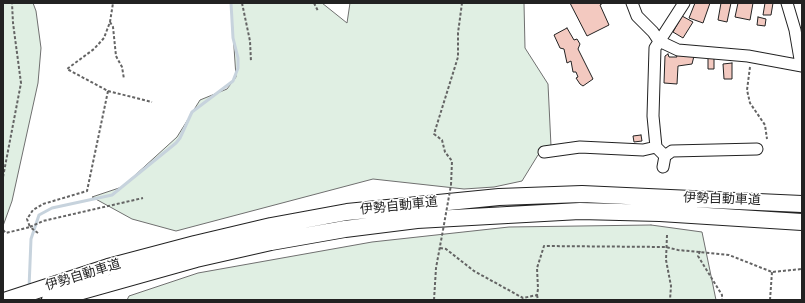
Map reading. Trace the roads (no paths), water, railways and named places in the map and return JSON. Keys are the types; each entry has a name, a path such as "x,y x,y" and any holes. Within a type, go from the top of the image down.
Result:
{"highway":[{"name":"伊勢自動車道","path":"7,300 108,267 152,255 272,226 347,212 499,197 582,194 802,204"},
{"name":"伊勢自動車道","path":"50,300 189,261 271,242 345,229 417,220 580,211 660,213 802,222"}],"street":[{"path":"632,3 637,16 653,32 659,41 678,50 748,56 801,66 795,30 787,3"},
{"path":"684,3 655,48 653,116 656,148 664,161 672,151 757,149"},
{"path":"544,152 580,147 643,150 656,148"}],"waterway":[{"path":"29,288 31,239 39,215 52,208 112,195 176,143 180,138 192,112 233,81 238,68 238,58 233,38 231,3"}]}
